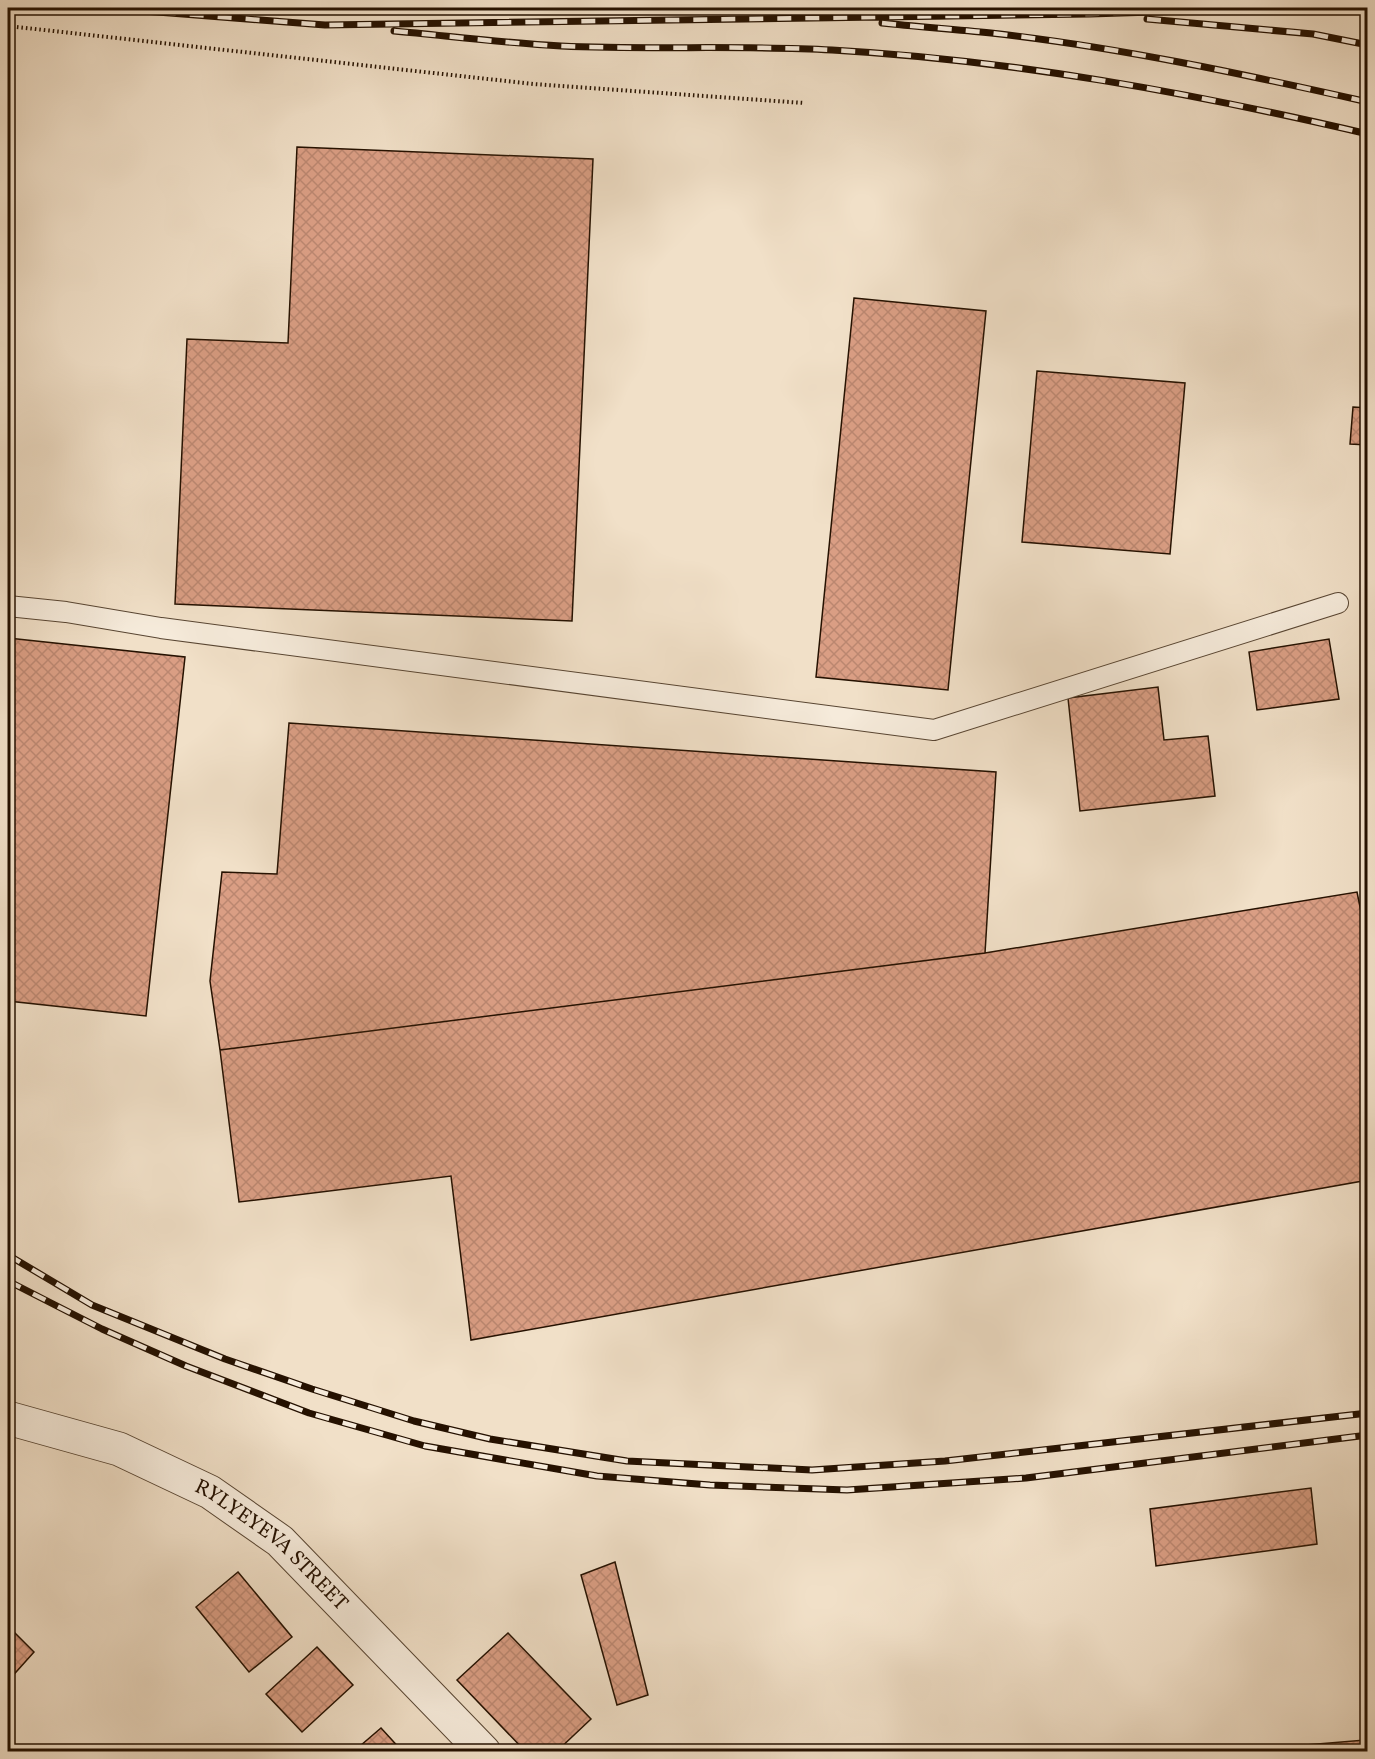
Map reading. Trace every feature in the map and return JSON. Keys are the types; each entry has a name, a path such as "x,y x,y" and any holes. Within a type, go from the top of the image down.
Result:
{"street":[{"name":"RYLYEYEVA STREET","path":"8,1418 119,1449 210,1492 271,1534 484,1752"}],"lane":[{"path":"8,606 934,730 1338,603"}],"path":[{"path":"8,26 533,84 804,103"}],"building":[{"path":"297,147 593,159 572,621 175,604 187,339 288,343"},
{"path":"854,298 986,311 948,690 816,677"},
{"path":"1037,371 1185,383 1170,554 1022,542"},
{"path":"1353,407 1368,408 1368,445 1350,444"},
{"path":"8,638 185,657 146,1016 8,1001"},
{"path":"1329,639 1339,699 1257,710 1249,652"},
{"path":"1158,687 1164,740 1208,736 1215,796 1080,811 1068,698"},
{"path":"289,723 996,772 985,953 220,1050 210,981 222,872 277,874"},
{"path":"1357,892 1368,946 1368,1180 471,1340 451,1176 239,1202 220,1050 985,953"},
{"path":"1311,1488 1317,1544 1156,1566 1150,1509"},
{"path":"615,1562 648,1695 617,1705 581,1575"},
{"path":"238,1572 292,1637 249,1672 196,1607"},
{"path":"8,1626 34,1652 8,1681"},
{"path":"508,1633 591,1719 556,1752 526,1752 457,1680"},
{"path":"317,1647 353,1685 302,1732 266,1694"},
{"path":"381,1728 403,1752 353,1752"},
{"path":"1365,1740 1366,1752 1295,1752 1294,1746"},
{"path":"1261,1747 1261,1752 1210,1752"}],"railway":[{"path":"106,8 325,25 1090,14 1280,8"},
{"path":"1147,19 1313,34 1368,45"},
{"path":"882,23 991,33 1086,46 1227,72 1368,102"},
{"path":"394,31 561,46 832,50 967,62 1035,70 1169,92 1368,134"},
{"path":"8,1255 92,1305 225,1359 312,1389 414,1421 490,1439 627,1461 812,1470 945,1461 1368,1413"},
{"path":"8,1281 102,1329 186,1366 309,1413 425,1446 597,1476 710,1485 847,1490 1026,1478 1368,1435"}]}
